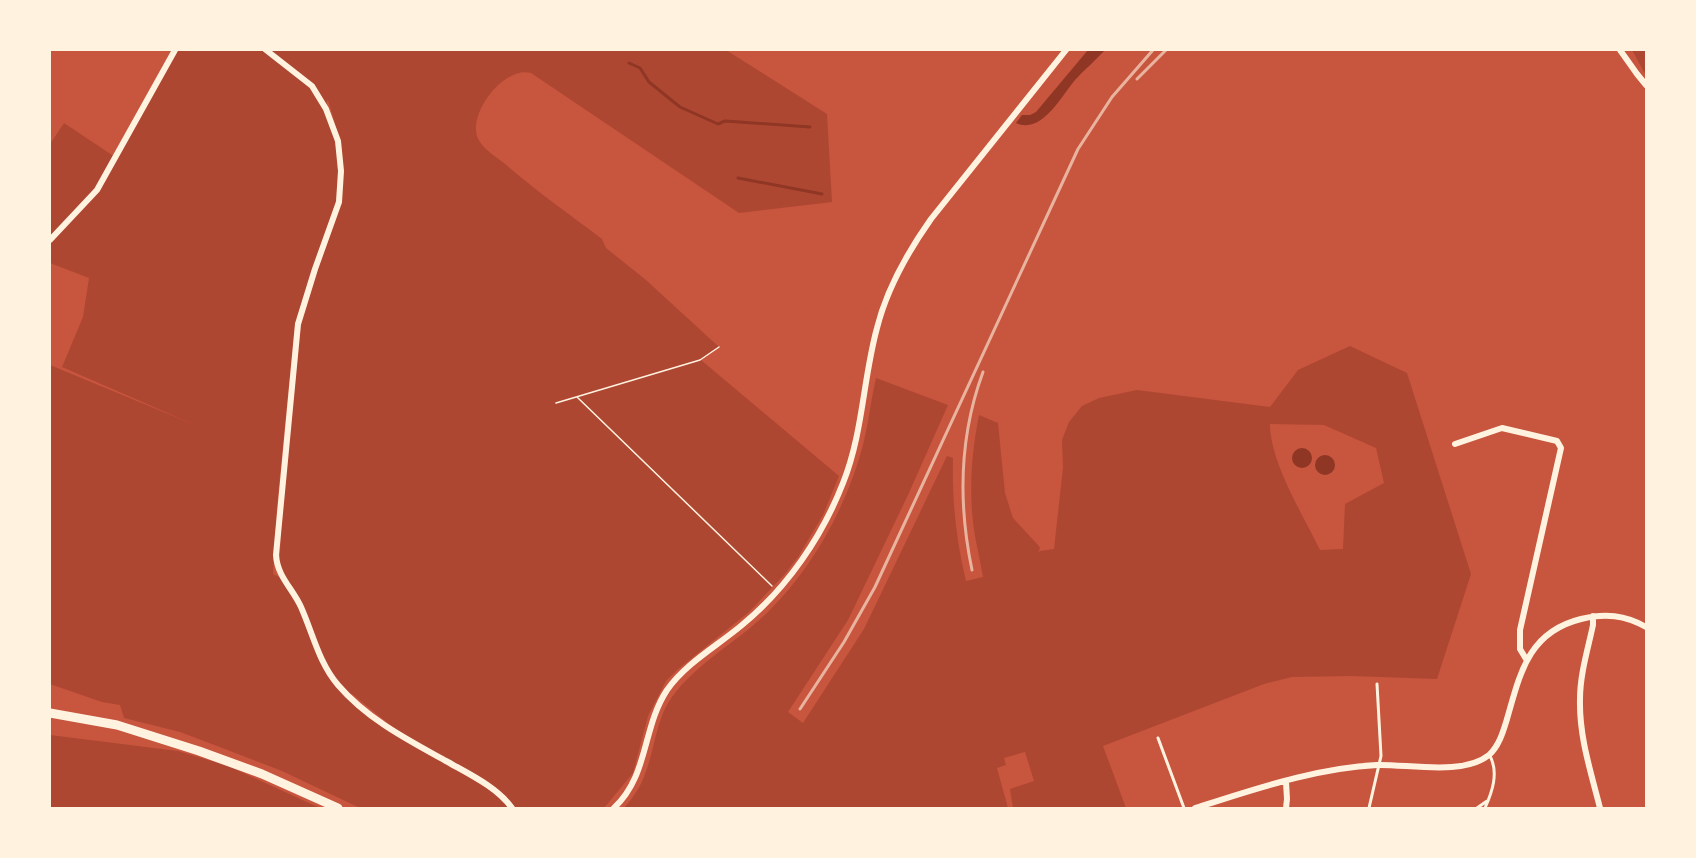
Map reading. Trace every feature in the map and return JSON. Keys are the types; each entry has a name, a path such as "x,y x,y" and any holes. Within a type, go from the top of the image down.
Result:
{"main road":[{"path":"50,713 117,725 198,751 262,774 338,808"}],"street":[{"path":"50,240 97,190 175,50"},
{"path":"266,50 312,86 326,109 338,141 341,171 339,202 298,324 276,555 277,567 293,591 324,662 339,686 393,731 469,774 504,798 512,808"},
{"path":"614,808 633,784 654,717 667,690 683,671 742,624 777,591 809,550 843,485 856,445 872,351 887,295 913,245 1051,66 1066,50"},
{"path":"1620,50 1637,75 1647,85"},
{"path":"1455,444 1497,429 1508,428 1557,441 1562,448 1520,630 1520,649 1526,659"},
{"path":"1593,616 1581,683 1580,714 1587,759 1600,808"},
{"path":"1195,808 1329,771 1379,765 1455,766 1480,760 1489,754 1499,742 1526,659 1540,642 1555,630 1575,620 1593,616 1619,616 1647,627"},
{"path":"1286,782 1286,808"},
{"path":"1593,808 1598,798"}],"lane":[{"path":"1369,808 1381,756 1377,684"},
{"path":"1158,738 1184,808"},
{"path":"1485,808 1494,772 1494,762 1489,754"},
{"path":"1477,808 1488,800"}],"path":[{"path":"556,403 700,360 719,347"},
{"path":"577,397 777,591"}],"shaded area":[{"path":"176,50 726,50 827,114 832,202 739,213 531,73 520,73 509,77 498,85 481,108 477,120 476,132 485,148 602,239 606,248 646,280 719,347 701,360 839,476 823,515 798,557 784,575 749,612 666,681 648,716 633,773 604,808 515,808 506,796 395,729 352,694 348,695 353,703 503,799 509,808 360,808 282,771 225,749 180,732 124,718 120,705 102,702 50,684 50,365 195,425 62,367 83,317 89,278 50,263 50,243 98,192","holes":["328,100 340,141 342,203 301,325 282,510 279,577 273,574 277,506 295,324 336,201 339,170 335,139 324,109"]},
{"path":"1088,50 1105,50 1075,80 1043,119 1025,125 1016,123 1022,115 1036,112"},
{"path":"1632,50 1646,50 1646,74 1644,72"},
{"path":"64,123 115,157 96,189 50,238 50,144"},
{"path":"1350,346 1407,373 1471,574 1437,679 1352,676 1292,677 1264,684 1103,746 1126,808 1013,808 1010,789 1034,781 1025,752 1004,758 1006,765 997,768 1008,808 624,808 643,778 662,715 672,697 693,673 767,613 800,576 827,533 839,511 857,465 866,433 876,378 948,405 848,620 788,712 803,723 864,629 947,456 953,458 955,520 966,581 983,577 974,529 971,495 973,455 979,415 998,423 1005,493 1013,518 1038,545 1040,548 1038,553 1054,549 1063,468 1062,440 1069,422 1082,406 1099,398 1137,390 1270,407 1298,370","holes":["1270,424 1324,425 1376,448 1384,483 1345,504 1343,549 1320,550 1281,471 1271,439"]},
{"path":"1302,448 1309,451 1312,458 1309,465 1302,468 1295,465 1292,458 1295,451"},
{"path":"1325,455 1332,458 1335,465 1332,472 1325,475 1318,472 1315,465 1318,458"},
{"path":"50,735 178,751 228,766 320,808 50,808"}],"waterway":[{"path":"629,63 640,68 649,82 680,107 718,124 725,121 810,127"},
{"path":"738,178 822,194"}],"railway":[{"path":"800,709 844,642 875,587 1078,149 1112,97 1153,50"},
{"path":"1137,79 1166,50"},
{"path":"972,570 964,520 963,470 969,421 983,372"}]}
